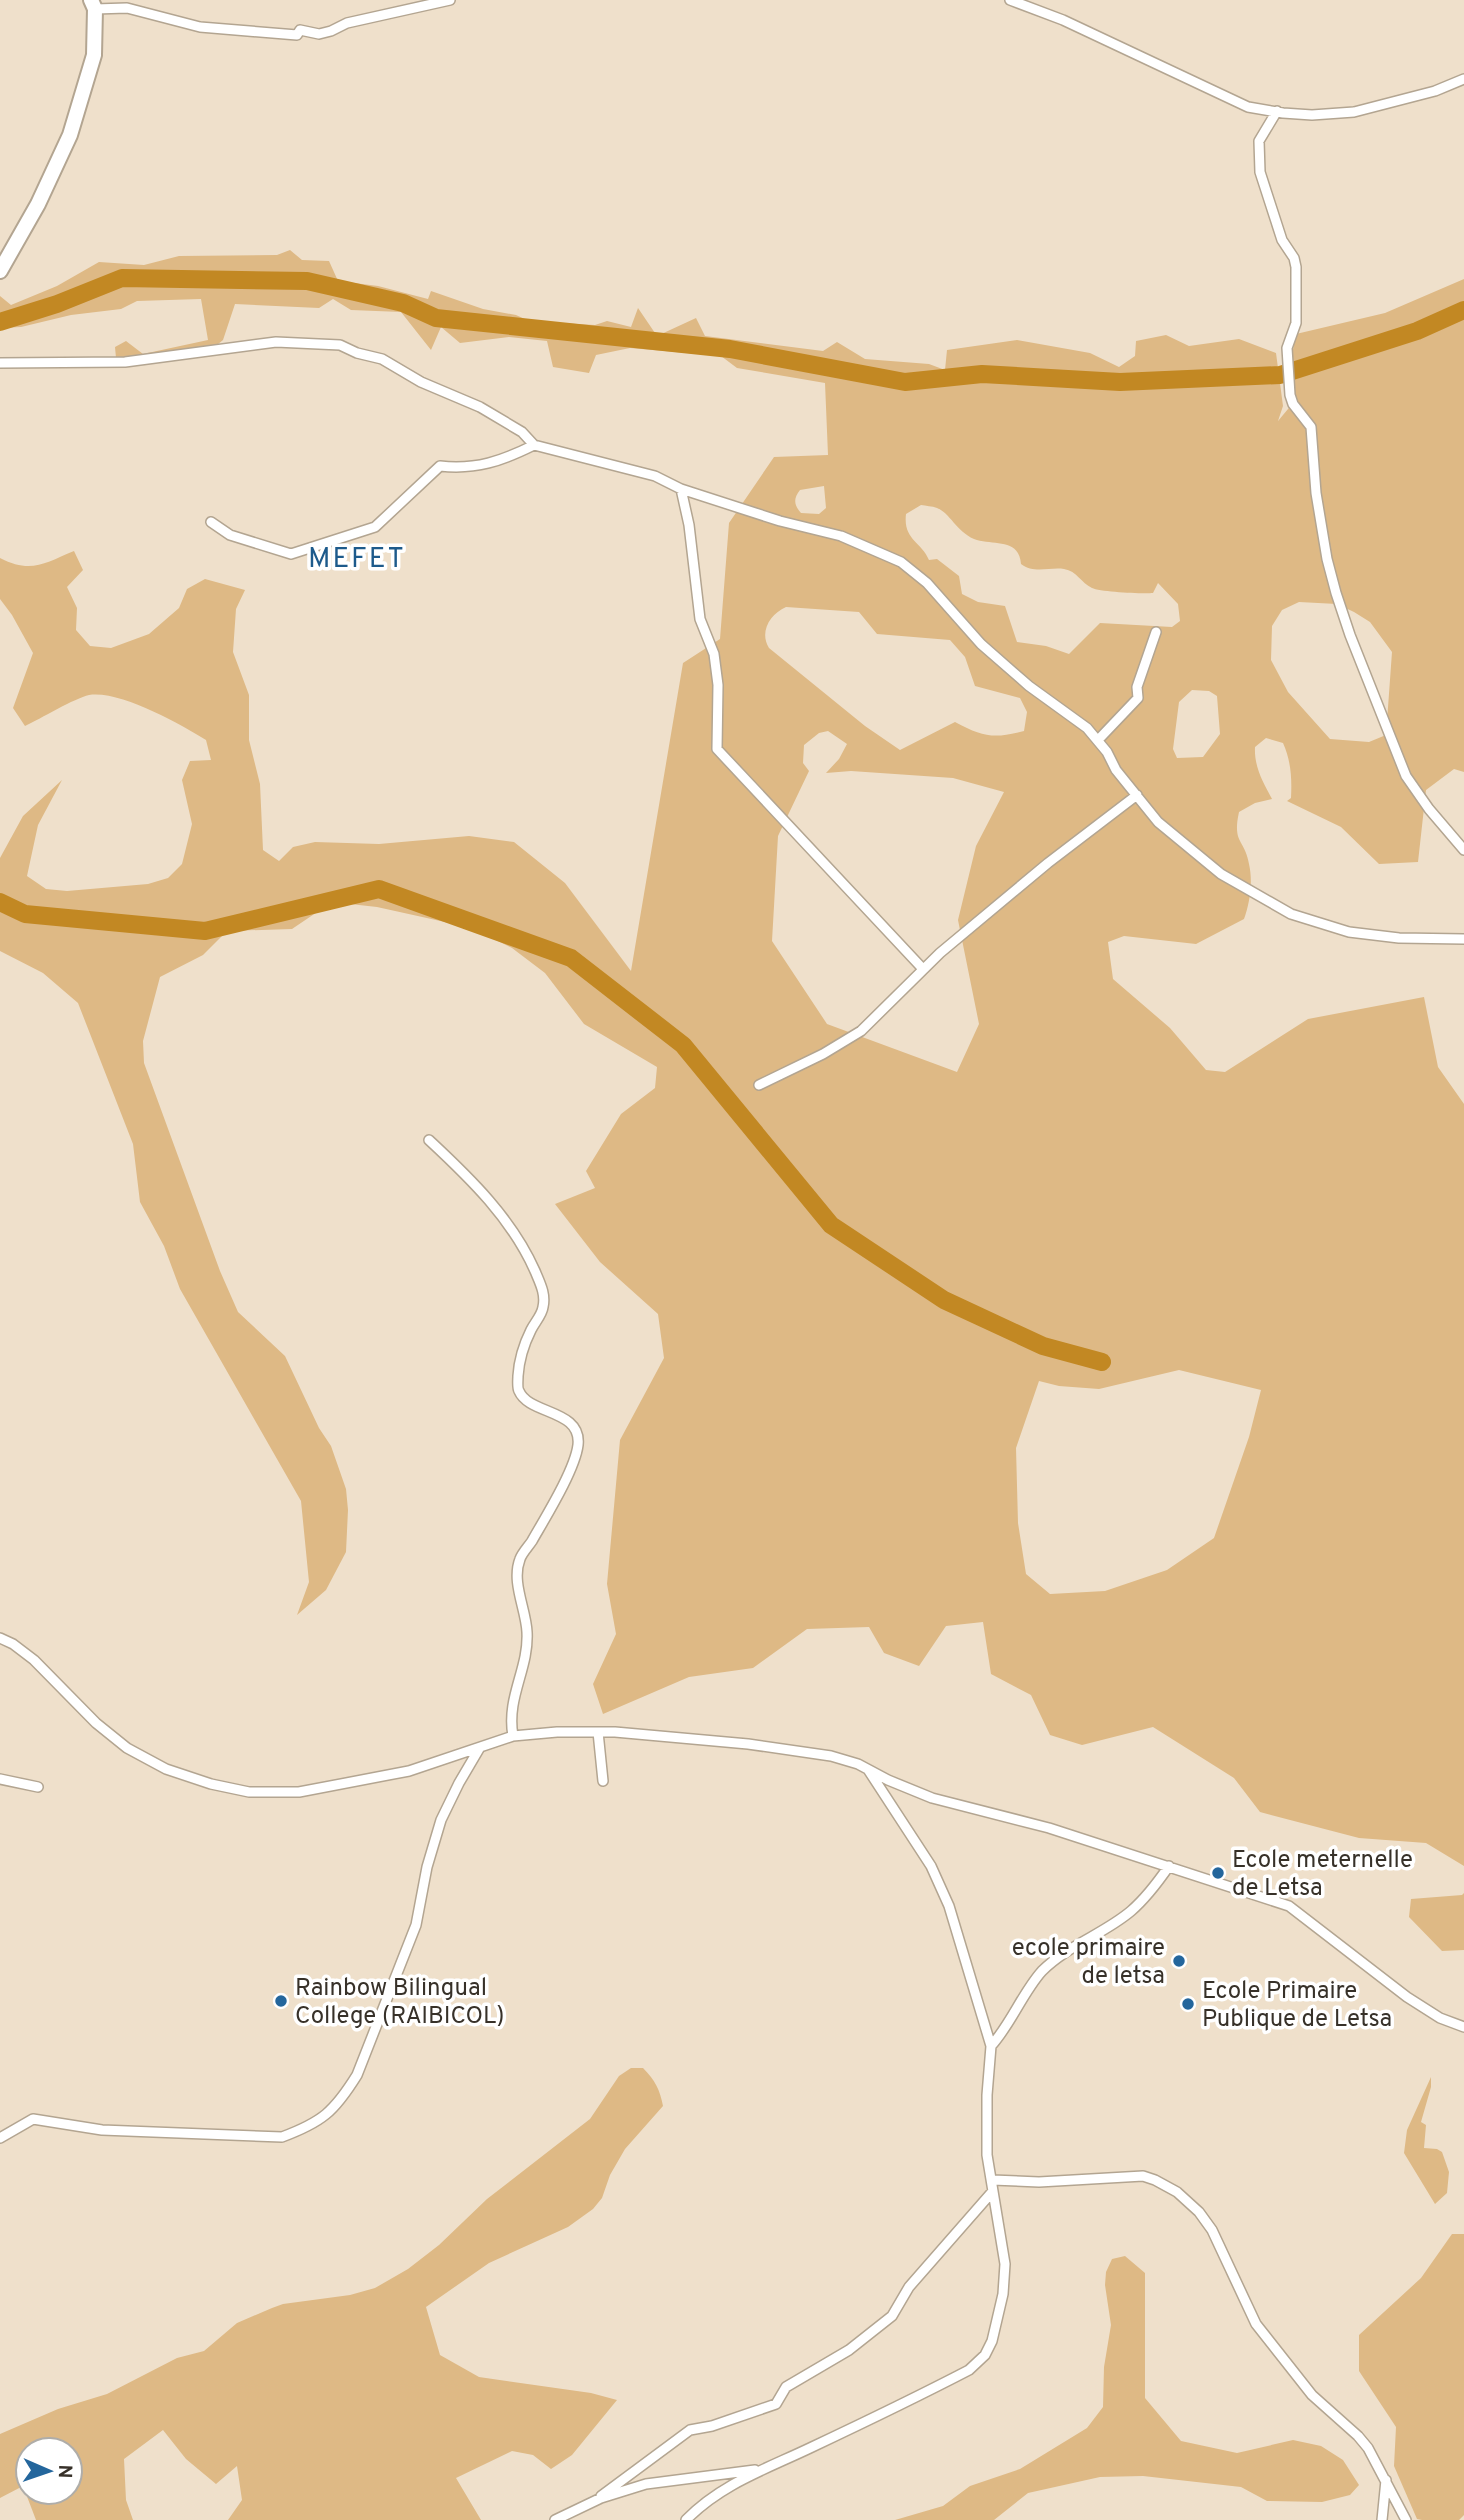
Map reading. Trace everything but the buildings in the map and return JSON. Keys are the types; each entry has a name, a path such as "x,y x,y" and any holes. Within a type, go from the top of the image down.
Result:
{"main road":[{"path":"0,271 38,204 70,135 94,55 93,5"}],"street":[{"path":"93,5 127,8 200,27 297,35 300,30 319,34 331,32 347,23 450,0"},
{"path":"1010,0 1063,20 1248,107 1312,115 1354,112 1435,92 1464,79"},
{"path":"1277,111 1259,141 1260,172 1282,240 1294,258 1296,267 1296,323 1287,348 1290,395 1293,404 1311,427 1316,493 1327,559 1350,635 1406,776 1429,809 1464,850"},
{"path":"0,363 125,362 276,342 340,345 357,353 382,359 421,382 480,407 522,432 534,445 655,476 681,489 780,521 841,536 901,562 927,583 981,644 1029,686 1087,728 1098,740 1116,770 1158,822 1221,874 1291,914 1349,932 1399,938 1464,939"},
{"path":"211,522 230,535 291,554 376,527 440,466 466,469 506,459 534,445"},
{"path":"681,489 689,525 700,619 714,654 718,685 716,742 720,755 923,969"},
{"path":"1098,740 1138,698 1137,687 1156,632"},
{"path":"759,1085 823,1054 861,1031 923,969 1048,863 1137,795"},
{"path":"429,1140 506,1220 526,1250 544,1294 543,1309 522,1353 518,1391 525,1399 564,1418 574,1428 578,1443 574,1460 520,1559 518,1576 527,1633 524,1657 513,1697 510,1721 513,1737"},
{"path":"0,1638 34,1660 96,1723 127,1748 166,1769 211,1784 249,1792 299,1792 409,1771 513,1737 557,1732 598,1732 809,1751 858,1764 932,1798 1049,1828 1289,1906 1407,1997 1440,2018 1464,2026"},
{"path":"598,1732 603,1781"},
{"path":"0,2138 33,2119 102,2130 282,2137 327,2116 357,2075 416,1924 427,1867 441,1820 458,1783 479,1749"},
{"path":"686,2520 721,2490 969,2370 985,2355 999,2318 1004,2264 987,2155 986,2124 991,2046 949,1906 910,1831 867,1769"},
{"path":"0,1779 38,1787"},
{"path":"991,2046 1003,2032 1040,1973 1058,1958 1130,1911 1153,1888 1169,1866"},
{"path":"992,2180 1039,2182 1130,2175 1155,2180 1177,2192 1199,2212 1212,2230 1256,2324 1312,2395 1358,2436 1376,2461 1406,2520"},
{"path":"601,2498 690,2430 712,2426 776,2403 786,2387 849,2350 892,2316 909,2287 993,2191"},
{"path":"555,2520 601,2498 646,2484 762,2469"},
{"path":"1382,2520 1386,2480"}],"shaded area":[{"path":"290,250 302,260 329,261 338,281 378,286 428,299 431,291 483,309 516,315 540,326 543,322 595,325 607,321 631,327 638,308 657,336 696,318 705,336 823,351 837,342 865,359 929,364 945,370 947,350 1017,340 1090,353 1119,367 1135,356 1136,341 1166,335 1189,346 1239,339 1276,353 1283,406 1278,421 1293,403 1290,365 1296,334 1385,313 1464,279 1464,772 1454,769 1426,790 1418,862 1379,864 1341,827 1287,801 1291,798 1291,784 1286,750 1283,743 1266,738 1255,747 1255,754 1260,774 1272,799 1255,803 1239,812 1237,822 1238,836 1247,856 1251,878 1244,919 1196,944 1124,936 1108,942 1113,979 1170,1028 1206,1070 1225,1072 1308,1019 1424,997 1438,1067 1464,1104 1464,1866 1426,1843 1359,1838 1260,1812 1234,1778 1153,1727 1082,1745 1050,1735 1031,1695 991,1674 983,1622 946,1626 919,1666 884,1653 869,1627 807,1629 753,1668 689,1677 603,1714 593,1684 616,1634 607,1584 620,1440 664,1358 658,1314 600,1262 555,1204 595,1188 586,1171 621,1114 655,1088 657,1067 584,1024 545,973 512,948 472,928 377,907 332,902 292,929 227,931 203,955 160,977 143,1041 144,1063 220,1271 238,1312 285,1356 319,1428 331,1446 346,1489 346,1552 326,1590 297,1615 309,1582 301,1501 180,1289 164,1246 140,1202 133,1144 78,1003 43,973 0,951 0,858 23,816 62,780 38,825 27,876 46,889 67,891 148,884 168,878 182,864 192,824 182,780 190,761 211,760 206,740 133,703 102,695 83,697 25,726 13,708 33,653 0,599 0,558 29,566 46,563 74,551 83,570 67,587 77,608 76,630 90,646 111,648 149,634 179,608 187,589 205,579 245,590 236,609 233,652 249,695 249,740 260,784 263,850 279,861 293,847 315,842 379,844 469,836 514,842 565,883 631,971 683,663 720,639 729,523 774,457 828,455 825,383 737,368 721,356 630,348 596,355 589,373 553,367 547,341 509,337 460,343 441,327 431,350 401,312 351,310 333,299 319,308 235,304 223,340 206,354 116,358 115,347 126,341 143,354 208,340 201,299 137,301 121,309 71,315 21,327 0,328 0,296 11,305 57,286 99,262 144,265 179,256 277,255","holes":["824,486 826,508 819,514 801,513 795,502 800,490","921,505 933,507 942,510 968,536 1010,546 1019,555 1021,564 1026,567 1068,570 1088,586 1104,591 1153,593 1158,583 1178,604 1180,621 1172,627 1100,623 1069,654 1046,646 1017,642 1005,606 978,602 962,594 959,576 937,559 929,560 910,535 906,514","1299,602 1337,604 1370,622 1392,652 1386,735 1369,742 1330,739 1288,692 1271,660 1272,626 1282,610","786,607 859,612 877,634 950,640 965,657 975,686 1020,698 1027,712 1024,731 989,735 955,722 900,750 865,726 769,648 766,630 775,614","1192,690 1209,691 1217,696 1220,734 1203,757 1177,758 1173,749 1179,702","828,731 847,744 839,759 826,773 851,771 953,778 1004,792 976,846 958,920 979,1024 957,1072 827,1024 772,941 778,836 809,771 803,763 804,745 819,733","1179,1370 1261,1390 1249,1437 1214,1538 1167,1570 1105,1591 1050,1594 1026,1574 1018,1523 1016,1448 1039,1381 1059,1386 1099,1389"]},
{"path":"1464,1893 1464,1950 1442,1951 1409,1917 1411,1899"},
{"path":"631,2068 643,2068 651,2077 663,2106 625,2149 610,2175 602,2198 593,2209 568,2227 489,2263 426,2307 440,2355 479,2377 591,2393 617,2400 572,2455 551,2469 533,2455 512,2451 456,2478 481,2520 228,2520 242,2500 237,2466 216,2484 186,2459 163,2430 124,2459 126,2500 133,2520 36,2520 31,2506 84,2506 84,2436 14,2436 14,2491 0,2498 0,2434 58,2409 107,2394 177,2358 204,2351 237,2323 272,2308 283,2304 350,2295 375,2288 408,2269 439,2245 487,2199 590,2119 619,2076"},
{"path":"1431,2077 1431,2087 1421,2122 1426,2125 1424,2148 1442,2152 1449,2172 1447,2193 1435,2204 1404,2153 1407,2130"},
{"path":"1452,2234 1464,2234 1464,2515 1459,2520 1422,2520 1417,2519 1394,2466 1396,2427 1359,2371 1359,2335 1421,2278"},
{"path":"1125,2256 1145,2273 1145,2398 1181,2441 1237,2453 1293,2440 1321,2446 1343,2460 1359,2485 1350,2495 1322,2502 1267,2501 1241,2487 1143,2476 1100,2477 1028,2493 994,2520 895,2520 943,2506 970,2486 1020,2469 1087,2428 1103,2407 1104,2367 1111,2325 1105,2285 1106,2272 1112,2259"}],"waterway":[{"path":"0,322 57,304 122,278 307,281 403,303 436,318 730,349 905,382 982,374 1120,382 1280,375 1417,331 1464,310"},
{"path":"0,902 25,914 205,931 379,889 571,958 683,1045 831,1225 944,1300 1043,1346 1102,1362"}],"place":[{"name":"Ecole meternelle de Letsa","path":"1218,1873"},
{"name":"ecole primaire de letsa","path":"1179,1961"},
{"name":"Rainbow Bilingual College (RAIBICOL)","path":"281,2001"},
{"name":"Ecole Primaire Publique de Letsa","path":"1188,2004"}],"district":[{"name":"MEFET","path":"357,557"}]}
